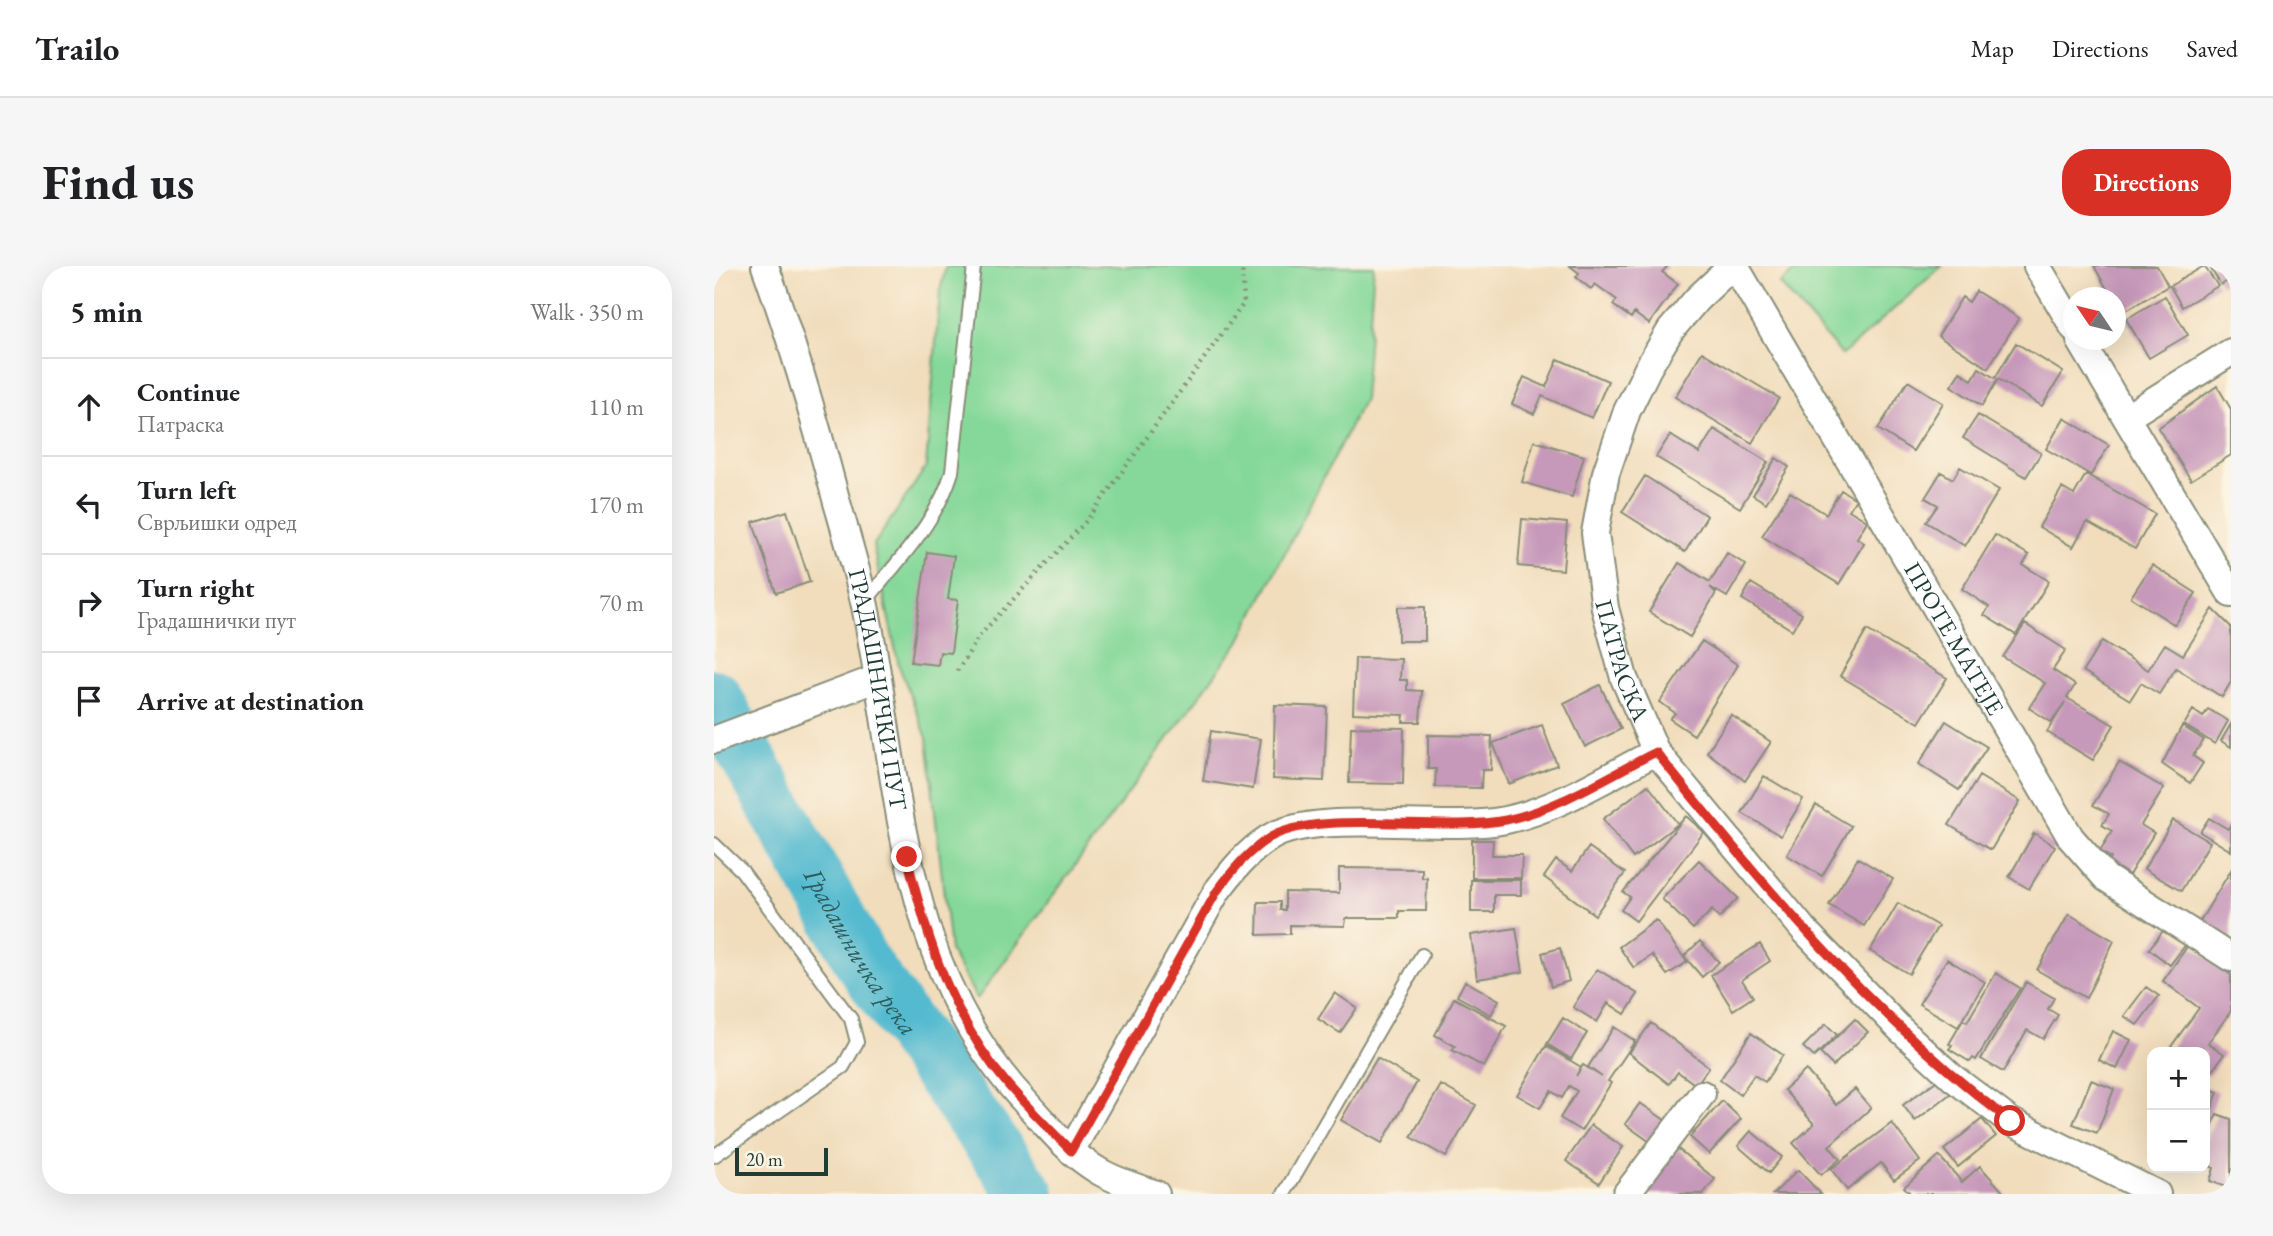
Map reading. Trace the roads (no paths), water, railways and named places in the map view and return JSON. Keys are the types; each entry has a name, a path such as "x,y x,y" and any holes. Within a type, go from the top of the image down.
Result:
{"street":[{"name":"ГРАДАШНИЧКИ ПУТ","path":"765,266 802,370 864,603 907,857 934,955 962,1017 1007,1084 1071,1151 1098,1171 1156,1194"},
{"name":"ПАТРАСКА","path":"1733,266 1697,299 1670,331 1648,368 1627,411 1606,473 1595,533 1597,564 1624,678 1656,752 1804,930 1891,1020 1953,1078 2010,1121 2157,1194"},
{"name":"ПРОТЕ МАТЕЈЕ","path":"1733,266 2071,838 2106,878 2231,958"},
{"path":"2037,266 2063,310"},
{"path":"2086,350 2231,594"},
{"path":"2127,417 2231,352"},
{"path":"714,740 878,678"},
{"path":"1071,1151 1217,891 1237,864 1271,837 1312,825 1465,826 1508,820 1557,802 1656,752"},
{"path":"1626,1194 1702,1094"}],"lane":[{"path":"864,603 934,515 945,495 952,471 974,266"},
{"path":"714,844 742,871 851,1019 856,1042 844,1067 714,1156"},
{"path":"1284,1194 1422,956"}],"waterway":[{"name":"Градашничка река","path":"714,697 864,965 1027,1194"}]}
